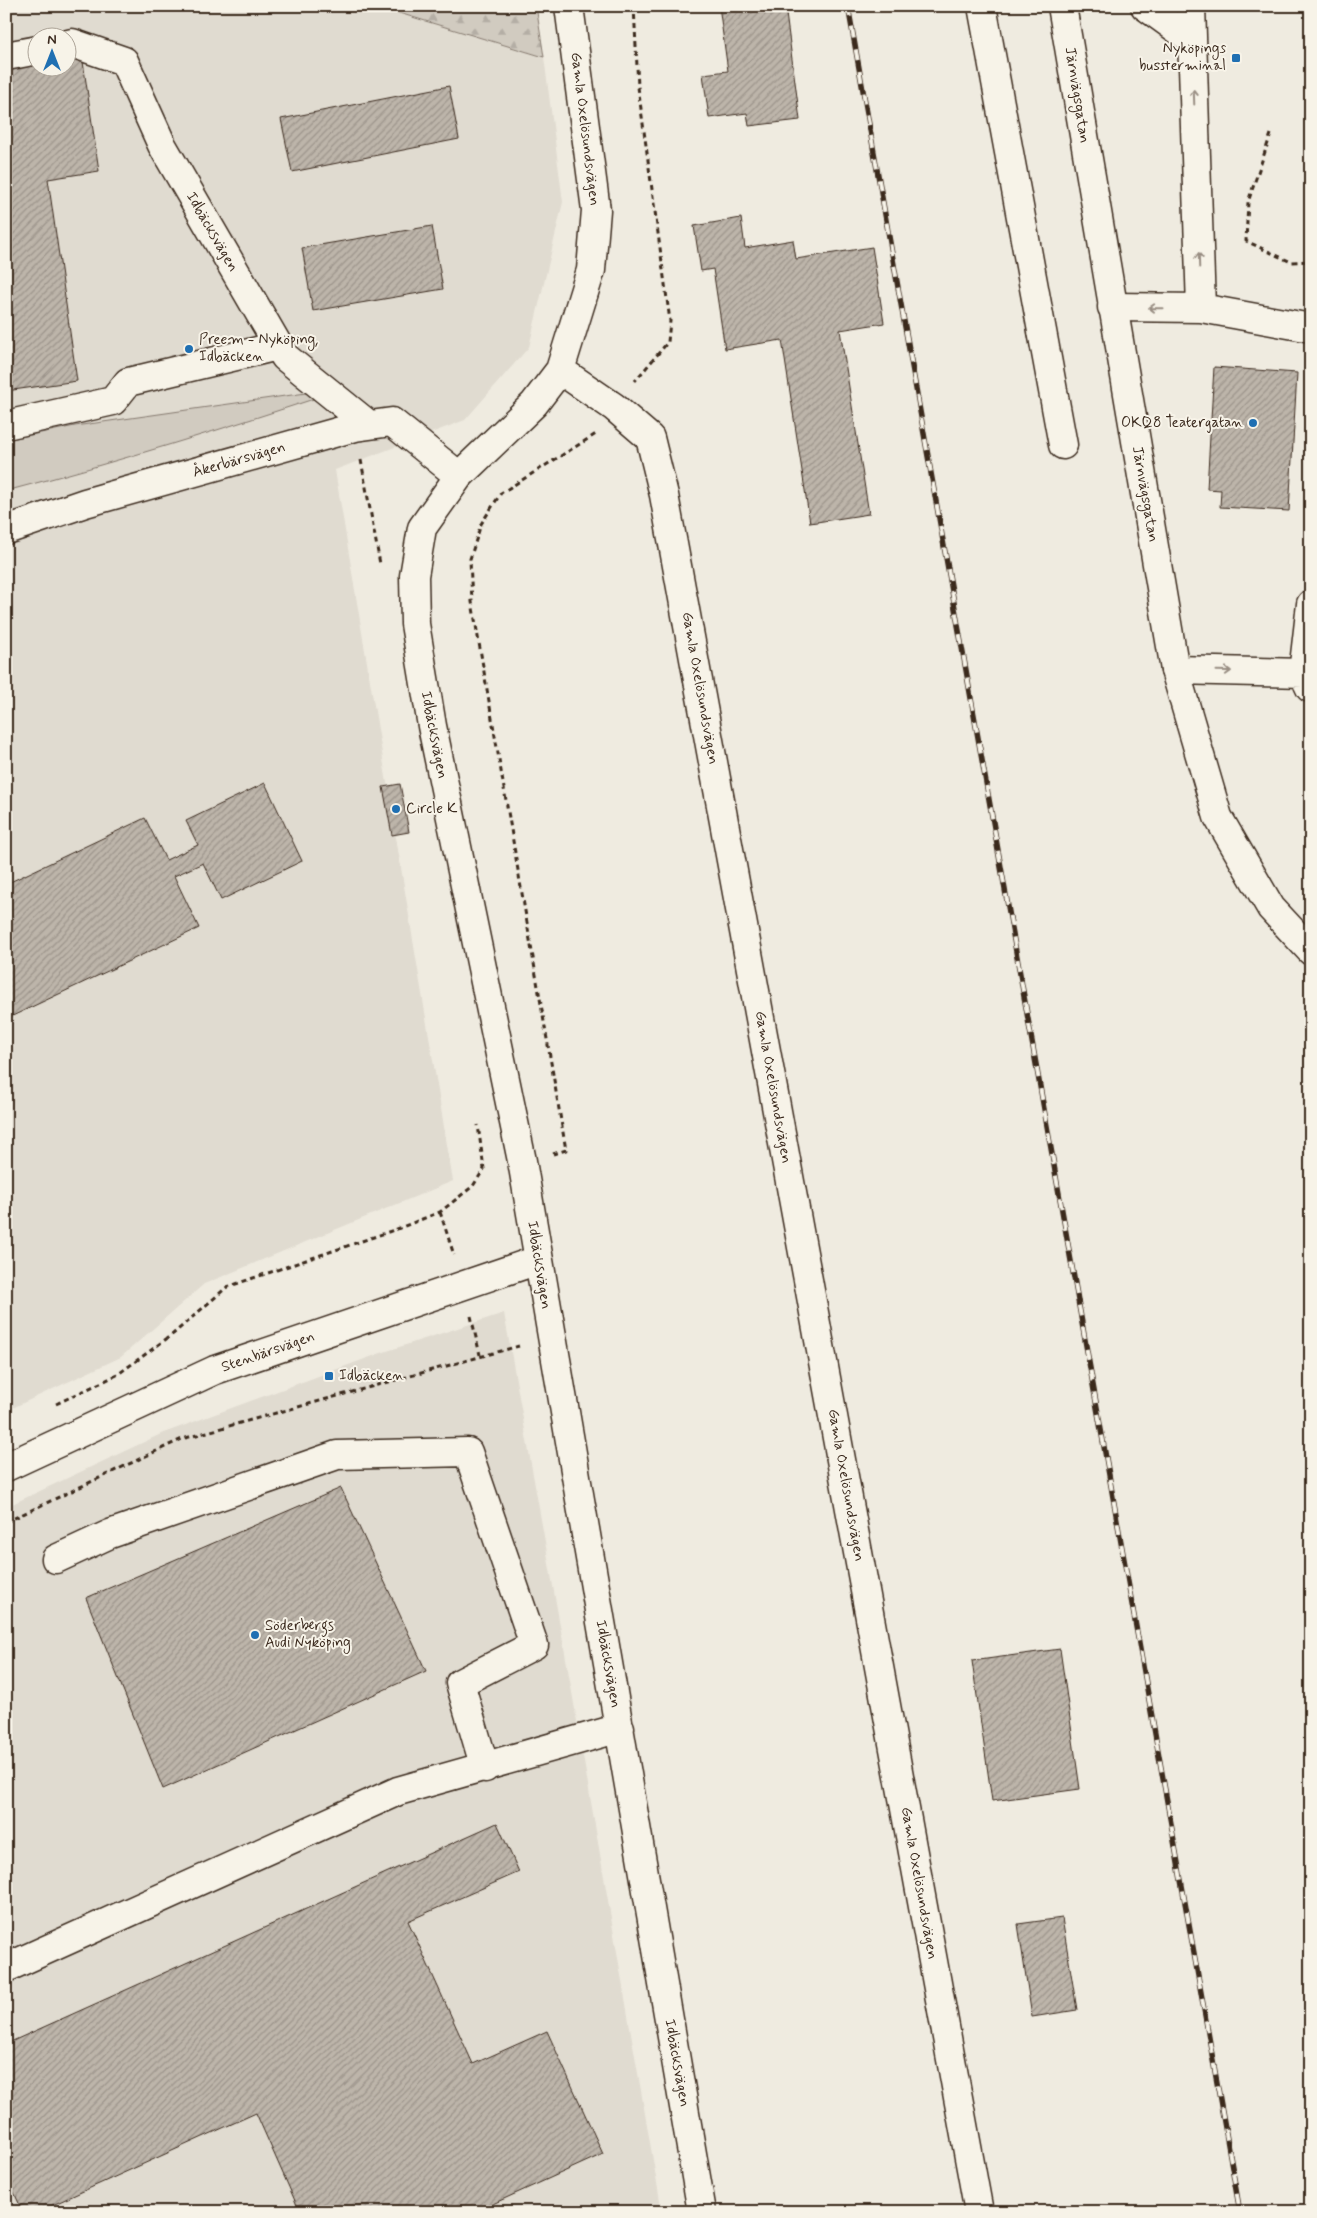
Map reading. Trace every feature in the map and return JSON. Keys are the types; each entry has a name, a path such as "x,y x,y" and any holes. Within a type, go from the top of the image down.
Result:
{"street":[{"name":"Gamla Oxelösundsvägen","path":"569,6 596,210 591,270 560,370 614,406 650,438 664,495 979,2212"},
{"path":"982,6 1063,445"},
{"name":"Järnvägsgatan","path":"1062,6 1175,670 1218,817 1272,908 1311,951"},
{"path":"1145,6 1192,40"},
{"path":"1191,6 1201,308"},
{"name":"Idbäcksvägen","path":"78,45 124,61 162,145 285,357 369,425"},
{"path":"6,56 28,52"},
{"path":"1112,307 1201,308 1311,328"},
{"path":"6,425 113,401 128,382 278,346"},
{"name":"Idbäcksvägen","path":"560,370 534,404 460,476 422,528 414,576 414,624 432,726 522,1162 702,2212"},
{"name":"Åkerbärsvägen","path":"6,530 85,503 356,427 392,422 460,476"},
{"path":"1175,670 1307,681 1311,604"},
{"name":"Stenbärsvägen","path":"6,1467 215,1370 538,1260"},
{"path":"56,1559 110,1534 337,1455 468,1452 534,1646 460,1683 485,1768"},
{"path":"6,1968 398,1791 485,1768 620,1728"}],"path":[{"path":"49,1408 117,1375 173,1334 226,1287 397,1229 440,1212 473,1186 484,1169 522,1162 566,1150 472,602 470,559 481,524 500,493 599,432 614,406 668,342 670,321 638,87 634,6"},
{"path":"1272,134 1248,202 1246,241 1291,262 1311,261"},
{"path":"6,1522 182,1439 470,1357 551,1338"}],"shaded area":[{"path":"6,6 376,6 544,57 563,202 529,347 465,420 335,470 453,1181 204,1284 121,1357 6,1411"},
{"path":"504,1313 662,2212 6,2212 6,1507 161,1434 381,1353"}],"green space":[{"path":"376,6 536,6 544,57"},
{"path":"334,389 335,392 212,431 6,491 6,440 75,426"}],"building":[{"path":"719,6 785,6 800,120 749,126 747,113 709,118 703,74 728,71"},
{"path":"82,55 99,171 48,179 77,381 6,391 6,66 28,63 28,78 78,78 78,56"},
{"path":"449,86 459,139 292,172 281,119"},
{"path":"741,218 745,248 793,240 796,259 872,247 884,323 840,330 869,514 810,523 782,340 725,349 713,269 701,271 694,226"},
{"path":"432,226 443,289 313,311 302,248"},
{"name":"OKQ8 Teatergatan","path":"1214,367 1297,373 1289,511 1220,507 1221,490 1207,489"},
{"path":"265,783 302,861 221,900 203,863 174,876 199,928 6,1019 6,884 145,818 166,860 198,845 186,821"},
{"name":"Circle K","path":"400,784 409,832 392,835 383,787"},
{"name":"Söderbergs Audi Nyköping","path":"341,1488 426,1671 163,1789 86,1598"},
{"path":"1060,1649 1080,1789 992,1801 972,1661"},
{"path":"497,1823 519,1872 408,1921 473,2064 547,2031 603,2154 475,2212 300,2212 256,2113 37,2212 23,2212 6,2175 6,2044"},
{"path":"1062,1918 1077,2010 1032,2017 1018,1924"}],"railway":[{"path":"848,6 1240,2212"}],"place":[{"name":"Nyköpings bussterminal","path":"1236,58"},
{"name":"Preem - Nyköping, Idbäcken","path":"189,349"},
{"name":"OKQ8 Teatergatan","path":"1253,423"},
{"name":"Circle K","path":"396,809"},
{"name":"Idbäcken","path":"329,1376"},
{"name":"Söderbergs Audi Nyköping","path":"255,1635"}]}
